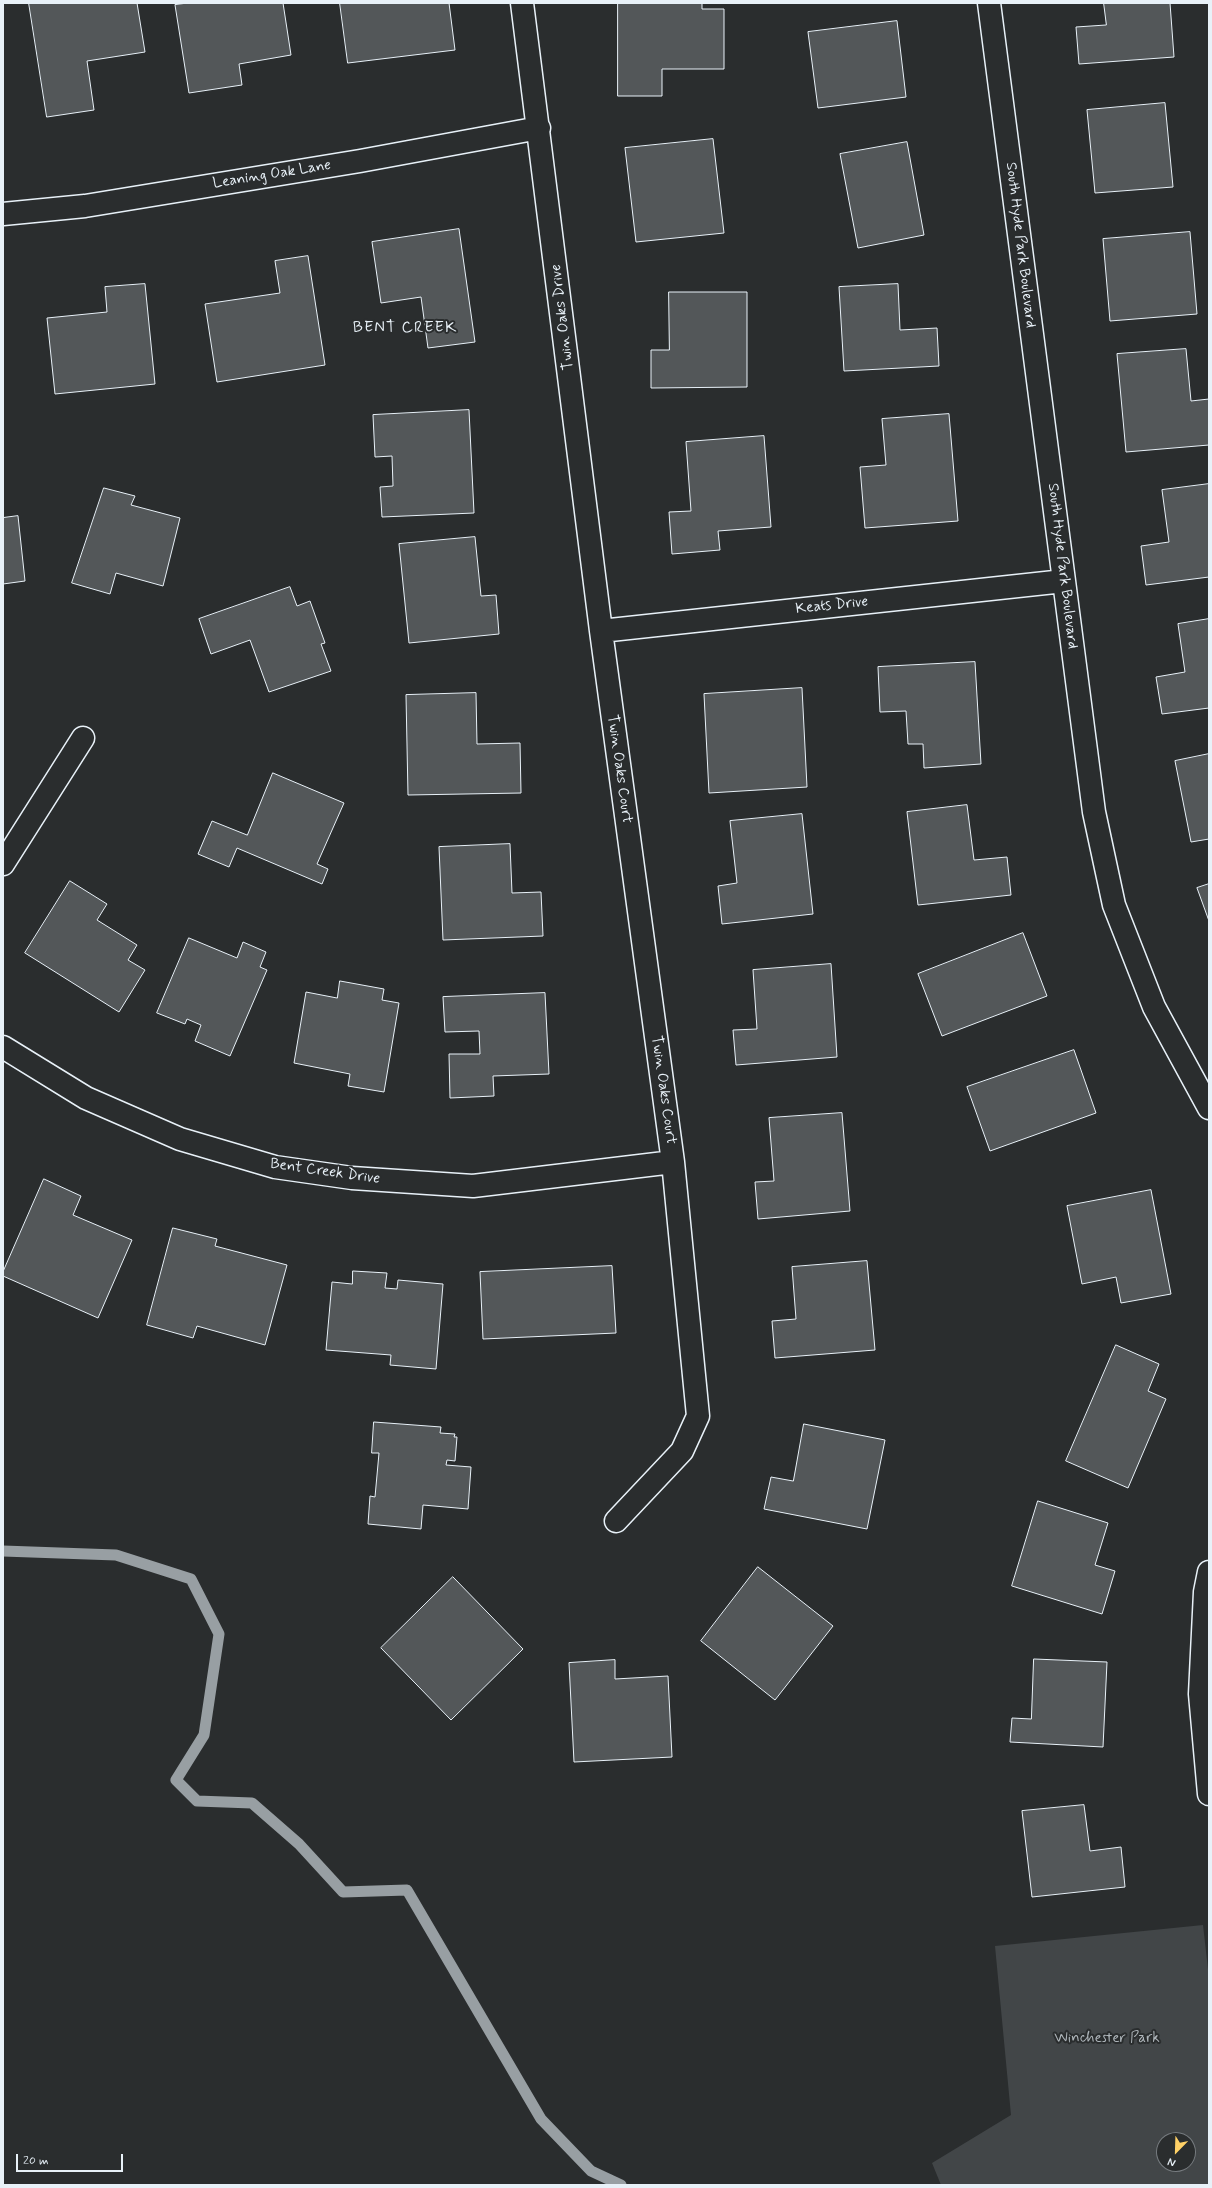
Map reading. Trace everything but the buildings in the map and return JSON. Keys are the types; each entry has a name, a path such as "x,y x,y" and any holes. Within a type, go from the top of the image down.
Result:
{"street":[{"name":"Twin Oaks Drive","path":"522,3 539,128 601,632"},
{"name":"South Hyde Park Boulevard","path":"989,3 1094,812 1114,905 1154,1007 1209,1108"},
{"name":"Leaning Oak Lane","path":"3,214 85,206 360,161 539,128"},
{"name":"Keats Drive","path":"601,632 1064,581"},
{"name":"Twin Oaks Court","path":"601,632 673,1162 698,1416 682,1451 616,1521"},
{"path":"3,864 83,738"},
{"name":"Bent Creek Drive","path":"3,1046 86,1098 180,1139 275,1167 352,1178 473,1186 673,1162"},
{"path":"1209,1572 1205,1592 1200,1694 1209,1794"}],"green space":[{"name":"Winchester Park","path":"1203,1925 1209,1978 1209,2185 941,2185 932,2163 1011,2115 995,1946"}],"waterway":[{"path":"3,1551 116,1555 191,1579 219,1634 204,1735 176,1780 197,1801 252,1803 299,1844 343,1892 407,1890 541,2119 591,2171 621,2185"}],"district":[{"name":"BENT CREEK","path":"405,329"}]}
